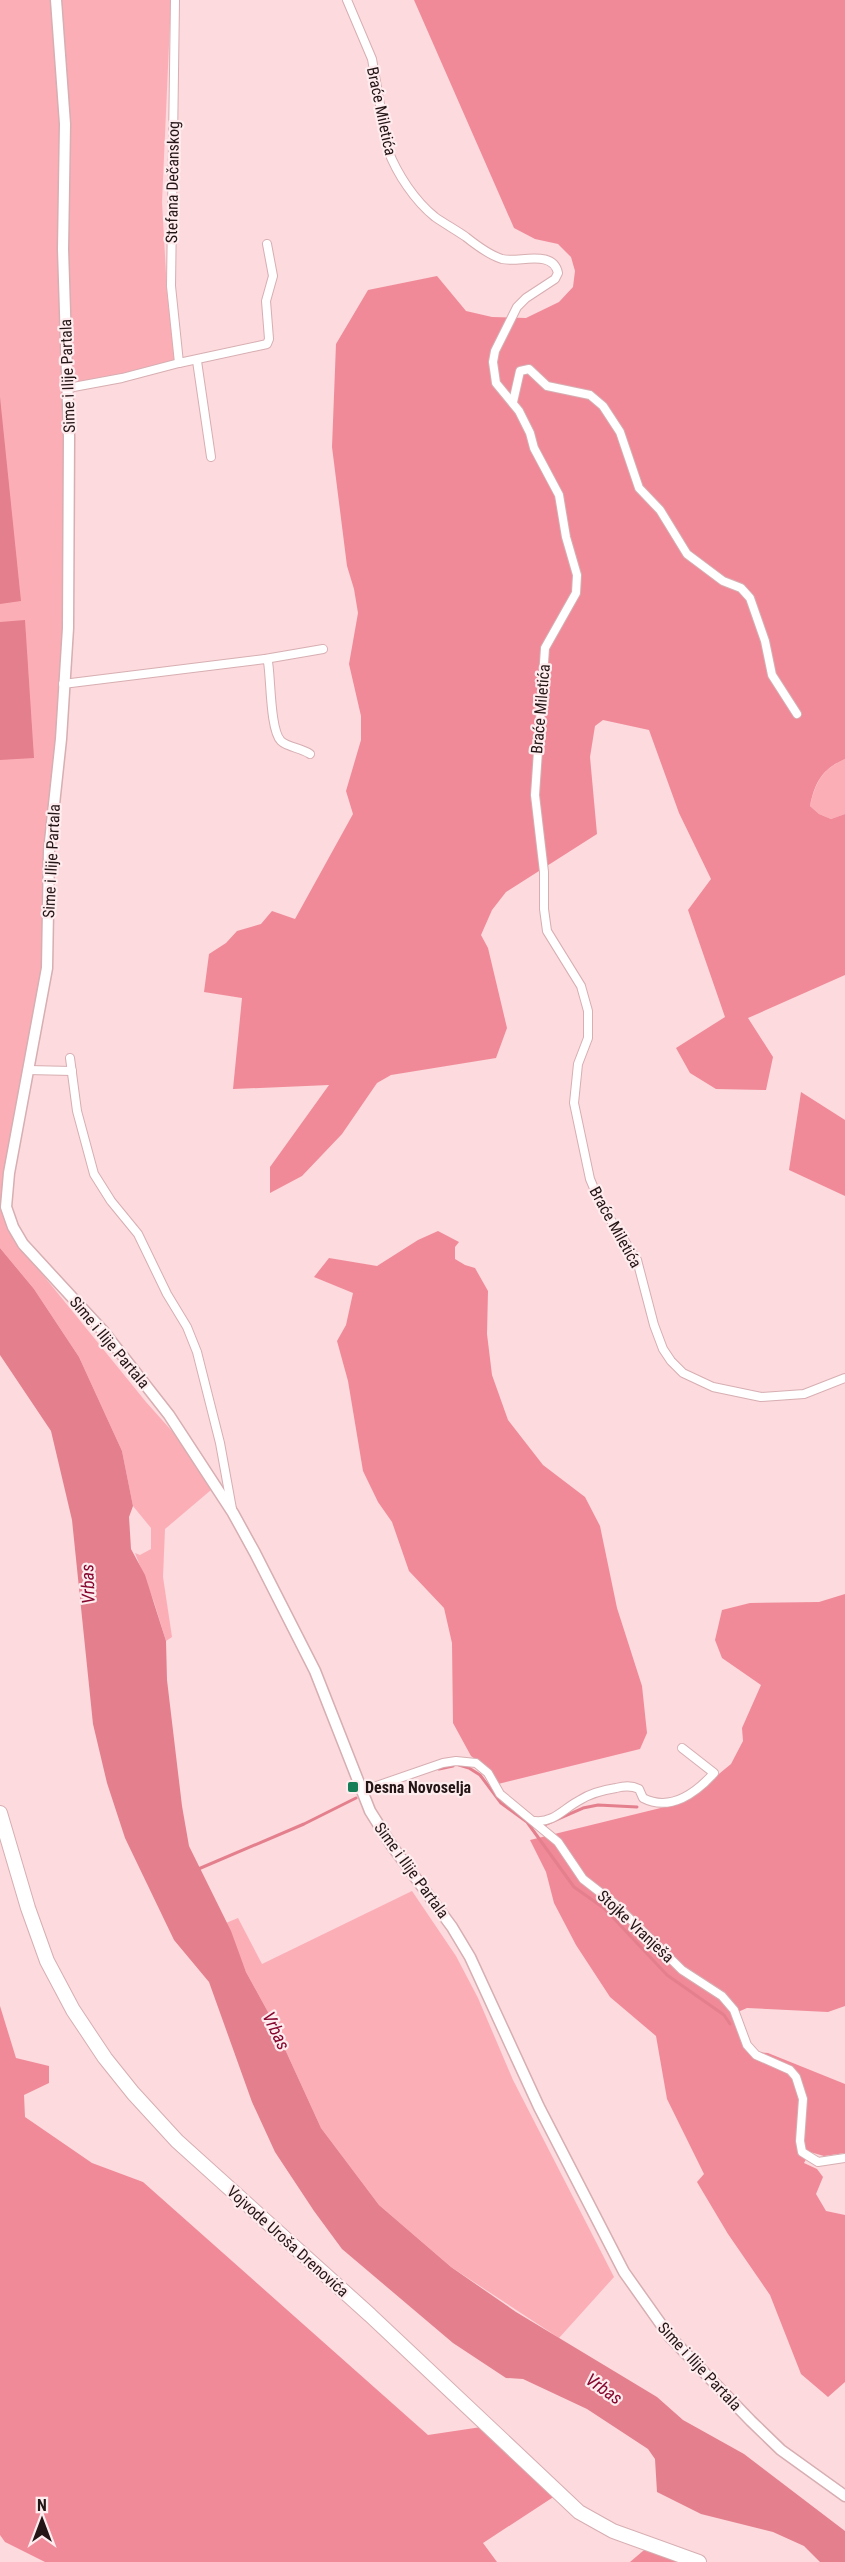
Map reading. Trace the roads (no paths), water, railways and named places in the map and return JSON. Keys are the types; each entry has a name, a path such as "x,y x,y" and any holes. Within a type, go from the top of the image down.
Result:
{"main road":[{"name":"Vojvode Uroša Drenovića","path":"0,1813 33,1925 55,1977 105,2058 157,2120 200,2162 370,2314 579,2512 613,2531 699,2562"}],"street":[{"name":"Sime i Ilije Partala","path":"56,0 64,114 63,249 68,388 68,595 61,739 49,851 46,968 7,1187 6,1207 23,1244 104,1332 169,1415 232,1513 297,1631 330,1706 362,1791 381,1829 448,1921 470,1957 539,2107 624,2272 678,2346 781,2450 845,2496"},
{"name":"Stefana Dečanskog","path":"175,0 171,285 179,363"},
{"name":"Braće Miletića","path":"347,0 372,59 388,150 392,162 410,190 436,218 481,248 502,259 547,260 552,262 558,273 555,279 526,298 517,307 495,351 493,362 496,383 513,402 530,434 538,459 559,495 566,537 577,575 576,593 545,648 535,795 544,872 544,909 547,931 581,986 588,1011 588,1038 578,1064 574,1103 590,1179 601,1204 637,1260 654,1325 663,1349 682,1373 713,1387 761,1397 804,1394 845,1378"},
{"path":"68,388 256,348 268,342 266,301 273,276 267,244"},
{"path":"197,361 211,457"},
{"path":"513,402 520,371 529,369 547,386 590,395 603,406 620,432 639,488 660,510 687,554 723,581 741,588 750,598 765,641 772,675 796,714"},
{"path":"63,684 265,659 323,649"},
{"path":"265,659 269,668 275,730 280,740 290,746 300,747 310,754"},
{"path":"70,1058 77,1111 94,1174 111,1201 138,1234 167,1294 187,1327 197,1352 220,1443 232,1513"},
{"path":"28,1070 72,1071"},
{"path":"534,1821 552,1819 581,1799 618,1787 639,1788 643,1798 659,1804 684,1799 700,1788 714,1773 698,1758 682,1748"},
{"name":"Stojke Vranješa","path":"362,1791 443,1763 468,1761 476,1763 488,1773 500,1794 558,1842 582,1879 615,1904 682,1970 722,1996 735,2010 747,2045 756,2055 790,2070 796,2077 803,2099 800,2141 802,2152 818,2162 845,2158"}],"water":[{"path":"0,397 21,601 0,604"},
{"path":"25,620 34,758 0,760 0,622"},
{"name":"Vrbas","path":"0,1248 34,1289 79,1357 122,1451 133,1506 129,1517 131,1549 145,1575 166,1641 167,1680 189,1846 231,1931 246,1972 268,2012 321,2128 379,2205 451,2267 516,2312 657,2397 683,2420 744,2454 845,2531 845,2562 820,2562 804,2546 773,2532 701,2514 657,2492 655,2459 648,2449 587,2409 523,2379 506,2378 453,2343 342,2249 275,2152 252,2102 209,1982 174,1940 125,1838 107,1783 93,1724 72,1520 51,1431 0,1355"}],"waterway":[{"path":"459,1765 480,1775 501,1803 527,1822 574,1887 605,1909 667,1975 724,2015 730,2024"},
{"path":"439,1769 453,1766"},
{"path":"196,1870 304,1824 356,1798"},
{"path":"544,1825 583,1808 598,1805 637,1807"}],"place":[{"name":"Desna Novoselja","path":"353,1787"}]}
